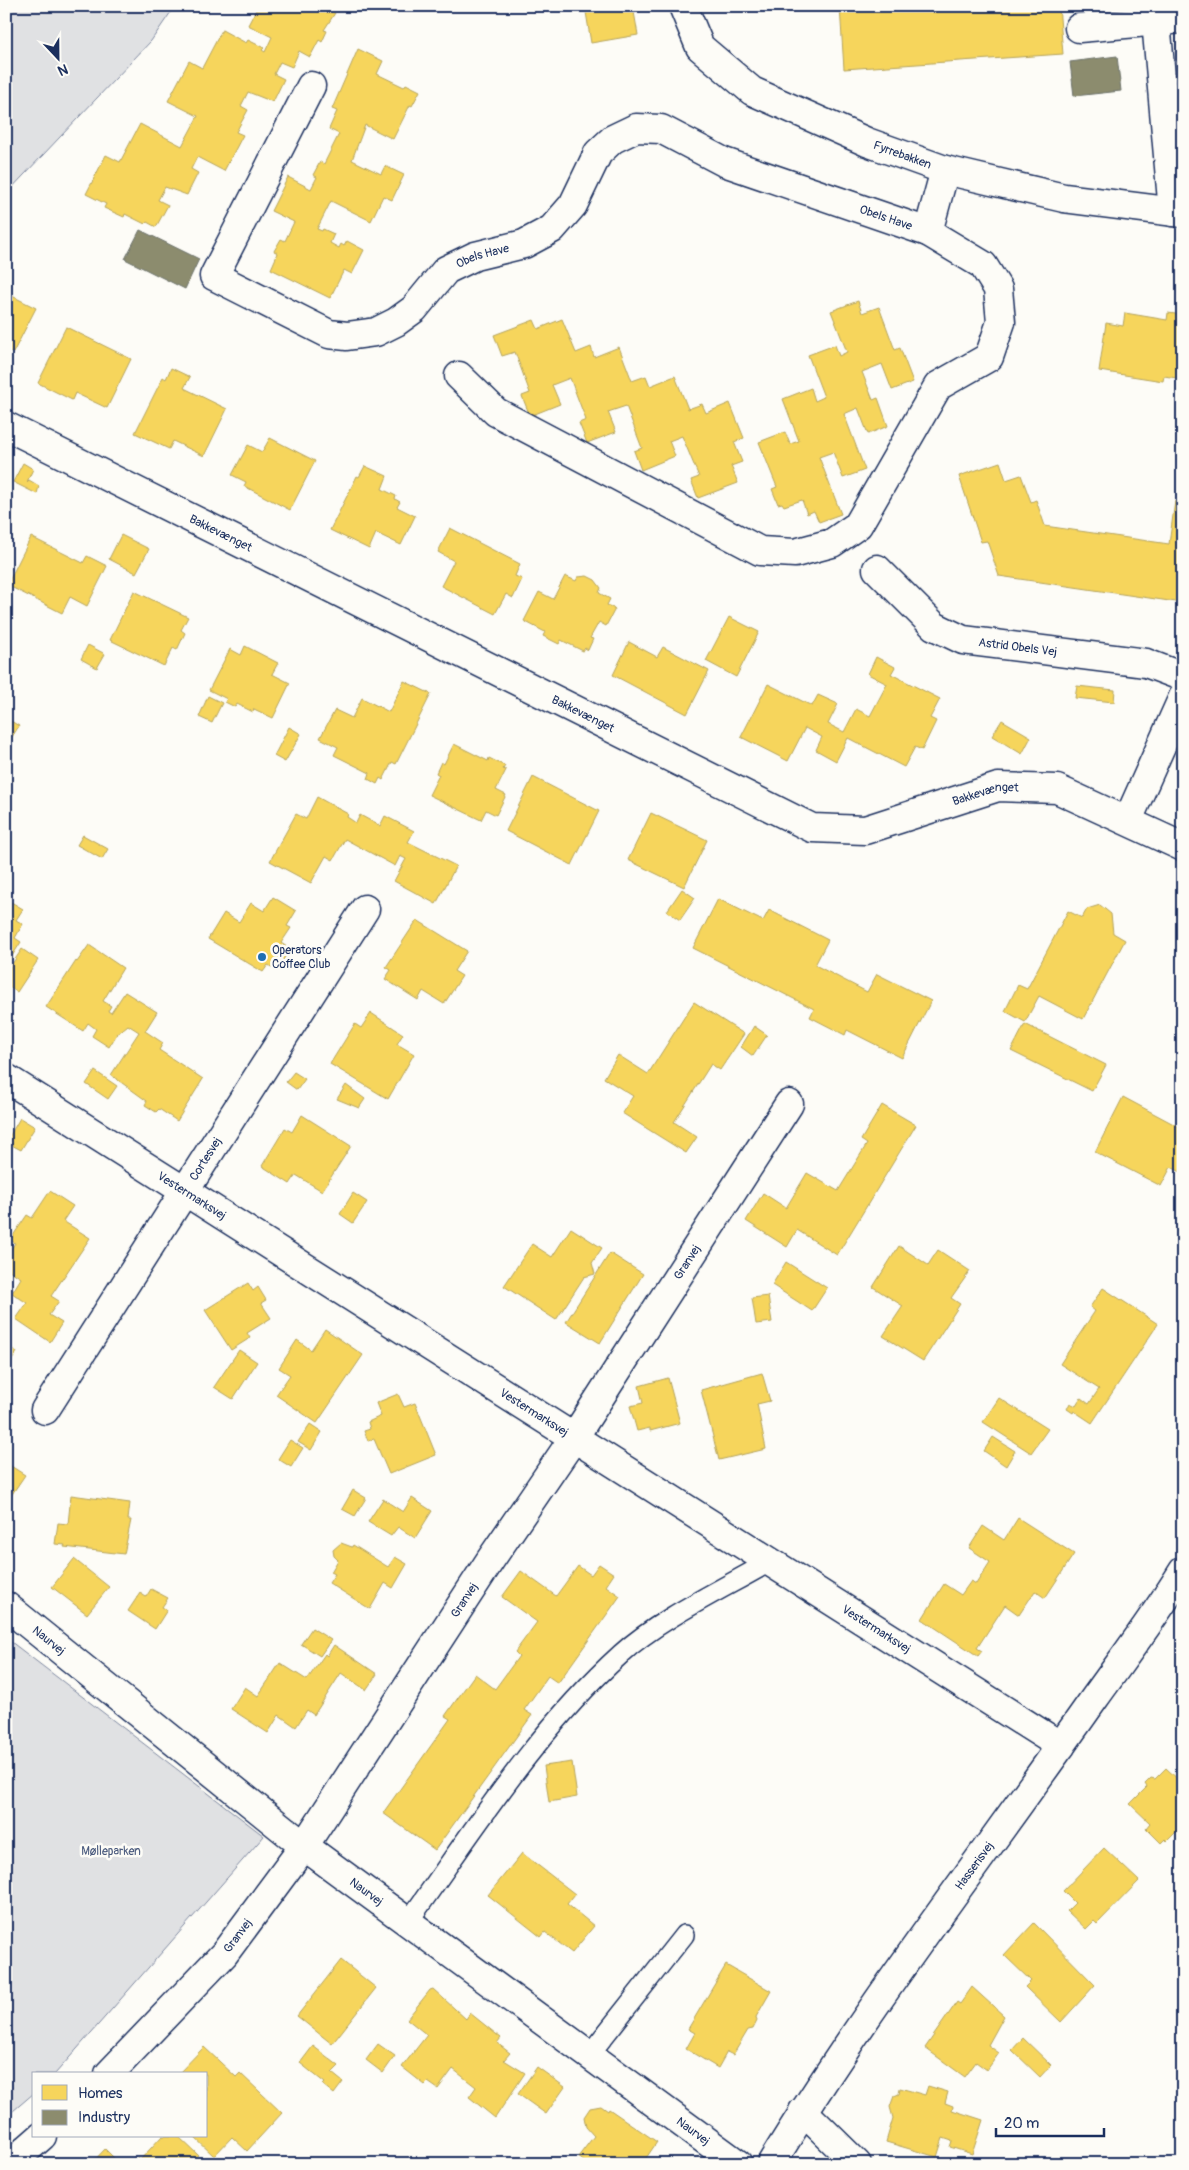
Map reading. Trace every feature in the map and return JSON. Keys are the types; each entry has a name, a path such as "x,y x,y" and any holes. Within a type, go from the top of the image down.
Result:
{"street":[{"name":"Fyrrebakken","path":"683,6 700,47 752,91 867,142 945,170 1064,198 1178,213 1156,21"},
{"path":"1079,28 1183,19"},
{"name":"Obels Have","path":"311,86 214,276 329,334 347,336 376,332 396,322 414,309 446,270 475,256 524,244 552,228 573,205 598,153 613,139 636,128 661,128 724,162 928,232 983,265 998,289 1001,322 989,357 938,386 858,525 832,543 795,553 760,551 496,412 459,376"},
{"name":"Obels Have","path":"928,232 945,170"},
{"name":"Bakkevænget","path":"6,426 812,828 865,830 998,787 1058,790 1128,820 1183,847"},
{"name":"Astrid Obels Vej","path":"877,569 934,626 963,640 1146,663 1183,677"},
{"path":"1128,820 1183,697"},
{"name":"Cortesvej","path":"45,1410 365,909"},
{"name":"Vestermarksvej","path":"6,1078 573,1439 1061,1746"},
{"name":"Granvej","path":"111,2072 224,1954 304,1846 491,1559 573,1439 789,1104"},
{"name":"Hasserisvej","path":"771,2164 803,2111 877,2002 1181,1579"},
{"name":"Naurvej","path":"6,1606 304,1846 738,2164"},
{"path":"803,2111 857,2164"},
{"path":"10,2164 40,2138"}],"lane":[{"path":"408,1922 545,1733 621,1654 669,1620 769,1562"},
{"path":"589,2054 684,1935"}],"green space":[{"path":"6,6 175,6 151,41 6,194"},
{"name":"Mølleparken","path":"6,1638 264,1836 57,2072 32,2072 32,2095 6,2117"}],"building: Homes":[{"path":"258,6 316,6 320,8 323,6 335,13 324,30 327,31 322,42 319,40 310,57 299,51 292,67 280,62 274,74 284,79 273,102 248,92 241,106 248,110 236,132 243,135 224,171 197,157 191,169 198,173 187,195 165,187 158,200 168,205 156,227 147,222 145,224 125,214 124,217 104,208 106,204 86,194 106,155 120,162 140,124 182,146 198,116 168,101 189,61 202,68 222,30 246,43 248,40 264,48 262,50 265,52 272,37 248,25"},
{"path":"585,6 633,6 638,35 591,43"},
{"path":"760,6 825,6 825,8 761,12"},
{"path":"1059,6 1063,54 844,69 840,7"},
{"path":"358,49 383,61 377,74 404,87 406,84 420,91 412,106 410,105 393,139 365,125 352,160 381,174 385,166 404,175 392,200 383,196 371,221 331,201 317,229 322,231 323,229 334,234 330,243 339,248 341,244 344,246 347,241 364,250 352,274 344,270 330,298 271,269 278,253 274,251 281,239 285,241 294,222 271,211 288,177 311,189 317,177 313,175 320,162 324,164 339,134 329,129 337,111 332,109"},
{"path":"6,293 36,308 13,353 6,350"},
{"path":"858,301 862,313 879,307 895,350 900,348 913,382 892,390 882,364 862,372 873,400 878,398 888,426 868,434 858,408 844,414 865,470 843,478 833,452 819,457 841,514 819,522 814,511 807,514 802,500 784,506 782,503 778,504 772,489 777,487 759,442 785,432 790,444 799,441 783,399 811,388 815,401 824,397 808,355 835,345 839,356 847,352 831,311"},
{"path":"1125,313 1167,320 1168,313 1183,315 1183,379 1164,376 1163,381 1099,371 1106,323 1123,326"},
{"path":"562,319 576,353 591,347 594,357 619,347 632,381 646,376 650,386 675,376 688,409 702,404 706,413 730,403 744,438 734,442 742,462 731,466 738,483 698,498 691,480 699,477 682,436 669,441 675,456 641,470 634,451 642,448 626,406 608,412 616,432 587,443 579,423 586,420 570,378 552,385 560,404 530,416 522,396 530,393 515,352 502,356 494,335 534,320 538,329"},
{"path":"66,327 131,359 107,408 75,393 72,400 38,383"},
{"path":"171,368 190,377 184,388 227,409 204,456 173,441 169,449 135,433 163,377 166,379"},
{"path":"270,438 315,461 290,510 244,486 246,482 232,475 248,445 262,452"},
{"path":"1000,462 1006,480 1021,475 1031,502 1036,500 1045,526 1169,544 1175,501 1183,502 1183,603 999,576 987,541 981,542 959,476"},
{"path":"23,463 33,469 27,482 29,480 39,486 37,494 13,482"},
{"path":"365,466 387,476 382,489 396,496 395,499 400,502 397,507 415,516 401,545 376,533 369,549 330,530 357,476 359,477"},
{"path":"450,528 520,564 515,576 522,579 513,598 506,594 495,614 441,586 454,561 438,552"},
{"path":"121,535 149,549 136,573 109,559"},
{"path":"31,537 83,563 87,556 107,566 87,606 70,597 62,613 7,585"},
{"path":"565,576 576,581 578,577 587,576 595,580 601,588 599,593 610,599 607,605 615,609 606,626 599,622 590,638 593,639 588,650 585,648 583,651 561,640 559,644 543,636 545,632 524,621 539,592 553,599"},
{"path":"134,591 188,617 181,630 185,633 177,650 173,648 164,666 110,640"},
{"path":"729,617 759,632 736,677 706,661"},
{"path":"629,642 657,657 663,647 709,671 687,714 613,675"},
{"path":"88,645 105,654 97,668 81,659"},
{"path":"245,646 278,663 272,674 290,683 273,718 254,709 253,712 237,704 235,707 225,702 227,699 209,690 230,649 241,655"},
{"path":"876,657 895,667 891,674 940,699 930,718 936,721 922,750 915,747 904,767 848,738 836,761 816,750 822,737 805,728 788,761 741,737 768,684 812,706 818,695 838,704 828,724 844,732 856,709 870,716 887,684 868,674"},
{"path":"404,681 431,694 396,764 392,762 383,780 380,778 377,784 368,779 370,773 334,755 338,747 320,738 335,710 352,718 362,698 389,712"},
{"path":"1077,686 1115,690 1114,702 1075,698"},
{"path":"208,696 222,703 212,723 199,717"},
{"path":"6,718 19,726 6,746"},
{"path":"1002,720 1031,737 1022,754 992,736"},
{"path":"289,727 301,734 285,762 274,756"},
{"path":"454,744 488,761 489,758 505,766 503,769 506,770 496,790 506,795 496,815 486,810 481,820 429,795 439,775 436,773 441,762 444,764"},
{"path":"6,775 12,780 6,788"},
{"path":"533,777 599,811 572,865 506,831"},
{"path":"317,797 348,814 347,817 356,823 360,815 380,826 385,816 414,831 408,842 456,866 436,904 394,881 406,859 400,856 395,866 345,839 333,860 326,856 311,883 270,861 296,814 306,819"},
{"path":"651,813 707,840 684,887 628,860"},
{"path":"83,835 108,849 102,859 77,845"},
{"path":"682,889 695,898 680,920 667,911"},
{"path":"273,897 296,911 287,926 291,928 281,943 290,949 277,970 268,965 263,972 208,939 224,913 239,922 251,903 264,911"},
{"path":"6,899 23,909 16,920 23,924 15,938 21,942 7,964"},
{"path":"718,899 763,921 769,910 828,940 815,965 867,992 877,974 931,1001 902,1058 847,1030 845,1035 810,1017 814,1009 693,948"},
{"path":"1100,905 1111,914 1113,933 1125,940 1083,1019 1039,996 1025,1022 1005,1011 1018,985 1027,989 1068,911 1082,918 1087,909"},
{"path":"417,920 467,951 454,971 462,976 444,1004 423,991 418,1000 385,979 391,970 386,967"},
{"path":"89,945 123,968 103,1001 111,1006 108,1011 111,1013 125,992 157,1012 145,1031 163,1043 159,1050 203,1079 177,1121 159,1109 156,1112 145,1105 147,1101 111,1075 139,1032 128,1025 117,1034 109,1047 92,1036 96,1029 88,1023 83,1031 46,1007 76,961"},
{"path":"22,949 38,960 17,992 6,985 6,973"},
{"path":"694,1002 744,1034 720,1070 711,1064 674,1122 697,1137 686,1153 622,1113 633,1096 604,1078 618,1055 648,1074"},
{"path":"371,1013 403,1034 397,1044 414,1054 388,1099 330,1064 355,1024 361,1028"},
{"path":"1025,1024 1106,1065 1092,1091 1011,1051"},
{"path":"754,1026 767,1035 753,1056 741,1047"},
{"path":"95,1071 117,1086 108,1099 86,1084"},
{"path":"294,1072 305,1079 297,1090 286,1082"},
{"path":"346,1085 365,1099 359,1108 337,1099"},
{"path":"1123,1097 1183,1129 1183,1173 1171,1167 1161,1186 1095,1152"},
{"path":"882,1105 916,1125 837,1255 797,1230 787,1247 746,1221 763,1193 786,1208 807,1173 838,1191 867,1144 861,1140"},
{"path":"302,1115 351,1146 322,1191 296,1175 290,1184 262,1166 285,1128 292,1132"},
{"path":"20,1118 35,1127 21,1150 6,1142"},
{"path":"50,1191 73,1206 63,1221 90,1238 51,1296 59,1301 49,1315 62,1323 50,1342 16,1319 27,1303 12,1293 21,1278 6,1268 6,1257 15,1243 10,1240 27,1215 32,1218"},
{"path":"353,1193 367,1202 353,1223 340,1214"},
{"path":"571,1228 602,1248 592,1263 595,1274 584,1277 556,1320 504,1286 532,1244 552,1257"},
{"path":"899,1246 928,1265 938,1250 970,1271 951,1298 960,1304 923,1361 883,1336 903,1306 873,1287"},
{"path":"610,1253 643,1274 600,1343 566,1322"},
{"path":"786,1262 827,1288 812,1311 772,1285"},
{"path":"248,1283 253,1291 258,1287 266,1300 261,1303 271,1318 247,1333 250,1338 231,1350 205,1310"},
{"path":"1103,1288 1158,1324 1092,1423 1074,1411 1073,1413 1067,1409 1070,1403 1076,1406 1081,1398 1089,1404 1099,1389 1060,1364 1095,1311 1090,1307"},
{"path":"768,1296 772,1322 756,1324 752,1298"},
{"path":"325,1329 363,1355 317,1423 276,1395 290,1375 279,1368 297,1340 311,1350"},
{"path":"6,1345 17,1352 8,1367 11,1369 6,1376"},
{"path":"239,1350 257,1362 233,1399 214,1387"},
{"path":"762,1373 770,1401 757,1404 766,1449 719,1460 701,1390"},
{"path":"668,1378 680,1423 650,1431 650,1428 637,1431 630,1406 643,1403 639,1386"},
{"path":"398,1394 404,1407 415,1403 436,1455 389,1474 374,1439 368,1441 364,1431 370,1429 368,1422 381,1416 376,1403"},
{"path":"999,1398 1048,1429 1031,1453 983,1422"},
{"path":"310,1424 322,1432 311,1450 298,1442"},
{"path":"993,1437 1015,1451 1006,1466 984,1451"},
{"path":"290,1440 303,1448 291,1467 278,1459"},
{"path":"6,1463 25,1475 6,1503"},
{"path":"353,1490 366,1498 355,1516 342,1509"},
{"path":"71,1495 130,1503 128,1520 131,1520 124,1554 64,1547 65,1545 55,1544 58,1523 68,1524"},
{"path":"412,1498 432,1511 415,1538 398,1527 391,1536 368,1522 383,1499 403,1512"},
{"path":"1018,1518 1074,1554 1045,1598 1035,1591 1019,1615 1005,1605 977,1648 982,1651 978,1656 922,1619 944,1584 961,1595 971,1581 976,1584 990,1562 969,1548 983,1526 1004,1540"},
{"path":"341,1543 352,1547 353,1545 388,1567 395,1557 407,1564 393,1588 385,1583 370,1609 329,1583 335,1574 331,1572 338,1560 334,1556 333,1550"},
{"path":"74,1559 109,1587 87,1614 52,1587"},
{"path":"599,1564 614,1574 606,1586 620,1596 558,1683 548,1676 524,1710 532,1715 435,1850 383,1813 450,1719 445,1716 475,1674 495,1689 519,1656 515,1652 537,1622 502,1597 521,1571 556,1596 578,1566 591,1575"},
{"path":"151,1589 168,1598 162,1607 167,1610 155,1629 128,1611 140,1593 146,1597"},
{"path":"312,1628 331,1640 320,1656 301,1644"},
{"path":"334,1645 377,1674 366,1690 341,1673 314,1715 307,1710 296,1727 279,1715 268,1733 231,1709 245,1687 258,1696 280,1663 307,1680 325,1654 327,1656"},
{"path":"572,1762 577,1797 549,1802 544,1766"},
{"path":"1166,1768 1183,1784 1183,1825 1167,1841 1165,1839 1161,1843 1146,1828 1150,1823 1130,1804 1147,1787 1145,1784 1151,1778 1155,1779"},
{"path":"1104,1848 1139,1881 1097,1924 1094,1921 1086,1929 1067,1911 1075,1903 1063,1891"},
{"path":"522,1853 575,1894 567,1904 594,1926 572,1953 545,1932 541,1937 488,1895"},
{"path":"1034,1923 1095,1985 1061,2022 1025,1987 1031,1981 1004,1955"},
{"path":"341,1960 376,1988 332,2044 297,2016"},
{"path":"726,1965 771,1991 756,2017 757,2021 753,2029 748,2030 733,2055 727,2052 718,2068 686,2049 695,2033 688,2029"},
{"path":"972,1987 1004,2016 988,2045 999,2053 987,2070 976,2062 965,2077 925,2048 957,2002 960,2004"},
{"path":"433,1989 466,2019 470,2013 501,2038 497,2043 510,2053 504,2060 525,2073 495,2118 469,2097 476,2087 453,2069 438,2089 428,2082 425,2085 402,2067 427,2035 407,2019 430,1990"},
{"path":"1023,2038 1051,2065 1040,2077 1012,2050"},
{"path":"378,2044 395,2056 383,2073 366,2060"},
{"path":"313,2046 339,2066 332,2073 343,2082 334,2094 323,2085 325,2083 300,2063"},
{"path":"204,2047 236,2077 240,2073 282,2113 247,2151 232,2137 214,2156 195,2138 208,2138 208,2072 180,2072"},
{"path":"537,2067 565,2087 546,2114 518,2094"},
{"path":"928,2086 948,2092 945,2103 953,2106 952,2110 983,2120 972,2154 950,2147 952,2141 943,2138 937,2157 886,2142 893,2118 890,2107 894,2096 899,2094 900,2088 925,2095"},
{"path":"601,2106 608,2111 609,2109 657,2142 642,2164 588,2164 578,2157 594,2136 586,2127 584,2117 590,2108"},
{"path":"160,2138 180,2138 198,2155 190,2164 132,2164 138,2158 140,2160"},
{"path":"105,2149 120,2164 91,2164"}],"building: Industry":[{"path":"1117,56 1121,91 1074,96 1070,62"},
{"path":"140,230 199,259 185,289 125,259"}],"place":[{"name":"Operators Coffee Club","path":"262,957"}]}
